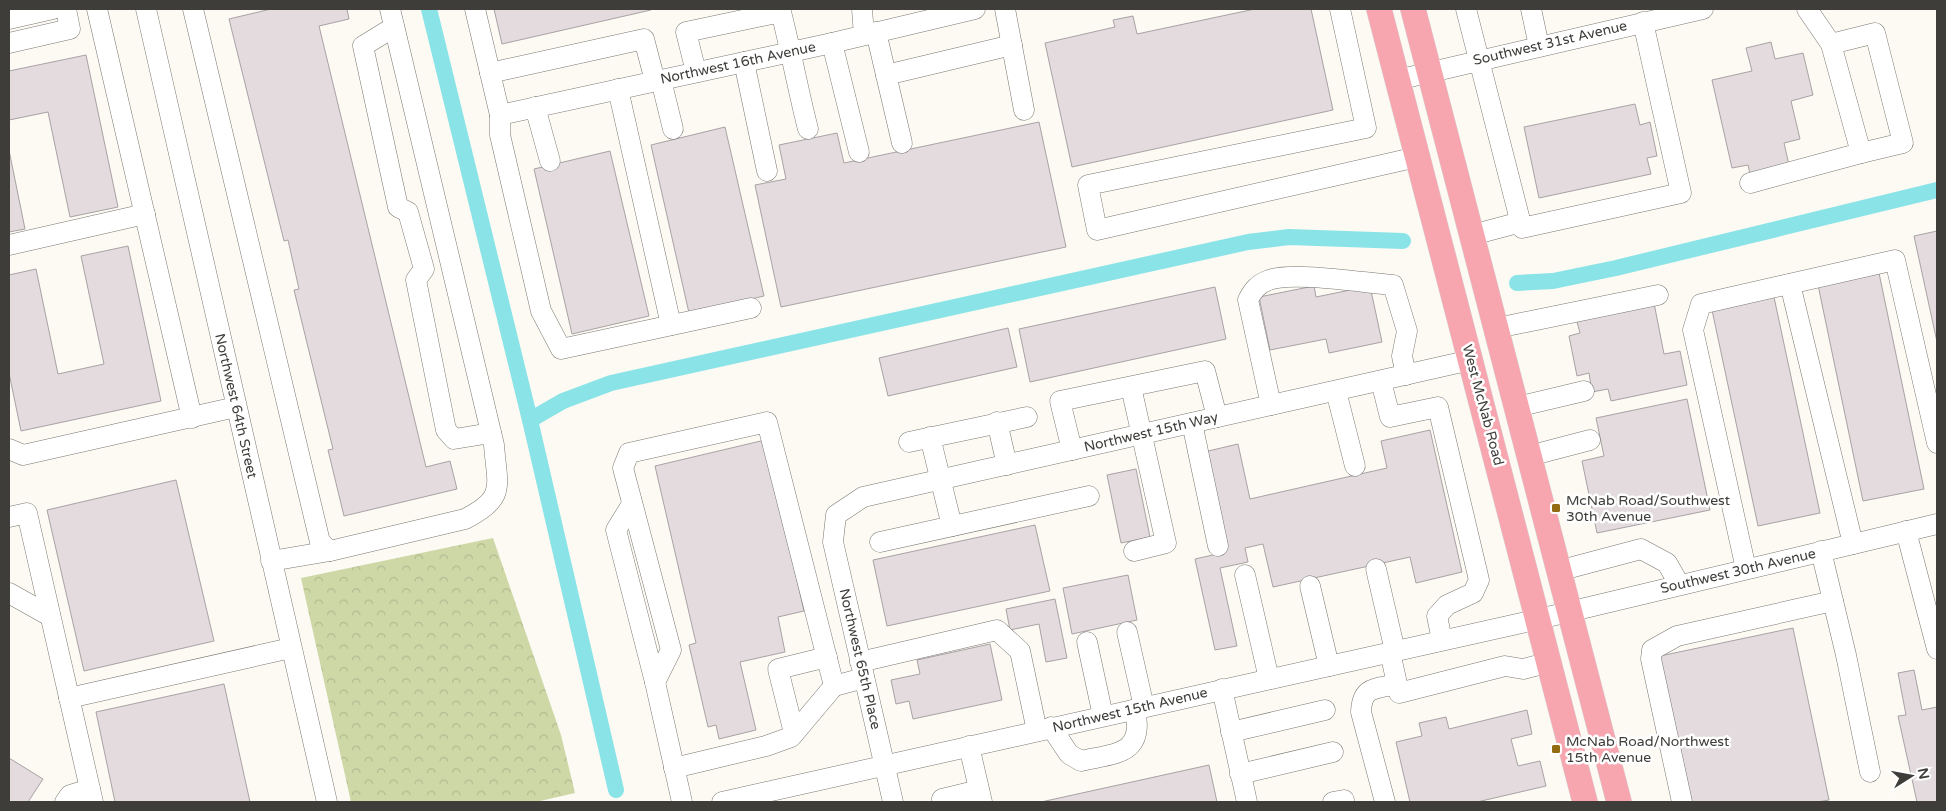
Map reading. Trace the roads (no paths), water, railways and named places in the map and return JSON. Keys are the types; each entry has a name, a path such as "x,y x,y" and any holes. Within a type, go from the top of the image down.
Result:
{"main road":[{"name":"West McNab Road","path":"1379,9 1586,802"},
{"path":"1413,9 1619,802"}],"street":[{"path":"9,19 52,9"},
{"path":"9,43 70,29 66,9"},
{"path":"97,9 192,418"},
{"name":"Northwest 64th Street","path":"146,9 326,802"},
{"path":"193,9 320,542 330,551"},
{"path":"475,9 500,115 500,135 542,311 561,350 751,308"},
{"path":"862,9 886,75 902,143"},
{"name":"Northwest 16th Avenue","path":"500,115 832,43 975,9"},
{"path":"1005,9 1024,110"},
{"path":"1340,9 1366,128 1088,185 1097,230 1417,157"},
{"path":"1466,9 1522,228 1681,193 1643,22"},
{"path":"1531,9 1539,46"},
{"name":"Southwest 31st Avenue","path":"1397,80 1643,22 1666,12 1703,9"},
{"path":"1808,9 1831,44 1861,153"},
{"path":"696,72 686,32 781,12 791,52 793,74 808,128"},
{"path":"392,18 363,46 398,207 408,212 424,269 416,280 446,430 454,439 492,433"},
{"path":"271,561 330,551 466,519 486,509 498,491 492,433 392,18"},
{"path":"1750,183 1903,143 1875,32 1831,44"},
{"path":"490,73 644,39 672,129"},
{"path":"832,43 859,152"},
{"path":"886,75 1012,45"},
{"path":"744,62 767,171"},
{"path":"618,89 671,325"},
{"path":"535,107 550,161"},
{"path":"9,245 145,214"},
{"path":"1472,235 1521,222"},
{"path":"1746,569 1693,330 1701,304 1895,260 1937,443"},
{"path":"1271,405 1248,300 1254,288 1270,279 1290,276 1393,285 1407,331 1402,356 1406,375"},
{"path":"1790,284 1853,544"},
{"path":"1496,328 1658,295"},
{"name":"Northwest 15th Way","path":"836,515 863,497 1471,360"},
{"path":"1072,450 1060,402 1206,371 1217,417"},
{"path":"1381,381 1390,417 1438,407 1480,580 1473,593 1447,605 1437,616 1442,640"},
{"path":"1131,387 1166,543 1134,552"},
{"path":"1336,391 1355,466"},
{"path":"1517,407 1584,391"},
{"path":"9,449 23,455 236,407"},
{"path":"909,442 1027,417"},
{"path":"682,802 656,682 616,530 632,504 623,468 629,453 767,422 834,686"},
{"path":"997,422 1007,465"},
{"path":"1192,423 1218,546"},
{"path":"930,437 952,526"},
{"path":"1529,456 1590,440"},
{"path":"880,542 1089,496"},
{"path":"9,517 27,513 92,796 70,796 65,802"},
{"name":"Northwest 65th Place","path":"836,515 833,542 893,802"},
{"name":"Southwest 30th Avenue","path":"1538,619 1569,610 1937,524"},
{"path":"1906,531 1937,649"},
{"path":"1558,570 1642,549 1667,563 1679,584"},
{"path":"1821,551 1870,772"},
{"path":"1376,569 1393,651 1399,693 1505,666 1523,668 1550,662"},
{"path":"1245,575 1269,679"},
{"path":"1310,586 1329,666"},
{"path":"9,593 50,616"},
{"path":"1682,802 1651,659 1652,650 1677,636 1833,601"},
{"name":"Northwest 15th Avenue","path":"722,802 767,797 885,765 1538,619"},
{"path":"674,768 766,746 791,737 834,686 862,670 997,630 1020,651 1044,729 1069,754 1080,760 1126,751 1136,740 1139,726 1139,708 1127,632"},
{"path":"1087,642 1103,716"},
{"path":"69,698 290,648"},
{"path":"794,733 778,669 827,657"},
{"path":"1384,802 1361,712 1361,698 1367,691 1397,684"},
{"path":"1222,690 1247,802"},
{"path":"1231,732 1325,710"},
{"path":"943,802 942,799 981,796 969,746"},
{"path":"1240,774 1333,752"}],"waterway":[{"path":"429,9 530,420 616,790"},
{"path":"1517,283 1553,281 1616,268 1937,190"},
{"path":"530,420 563,401 611,383 1248,242 1289,237 1403,241"}],"place":[{"name":"McNab Road/Southwest 30th Avenue","path":"1556,508"},
{"name":"McNab Road/Northwest 15th Avenue","path":"1556,749"}]}
